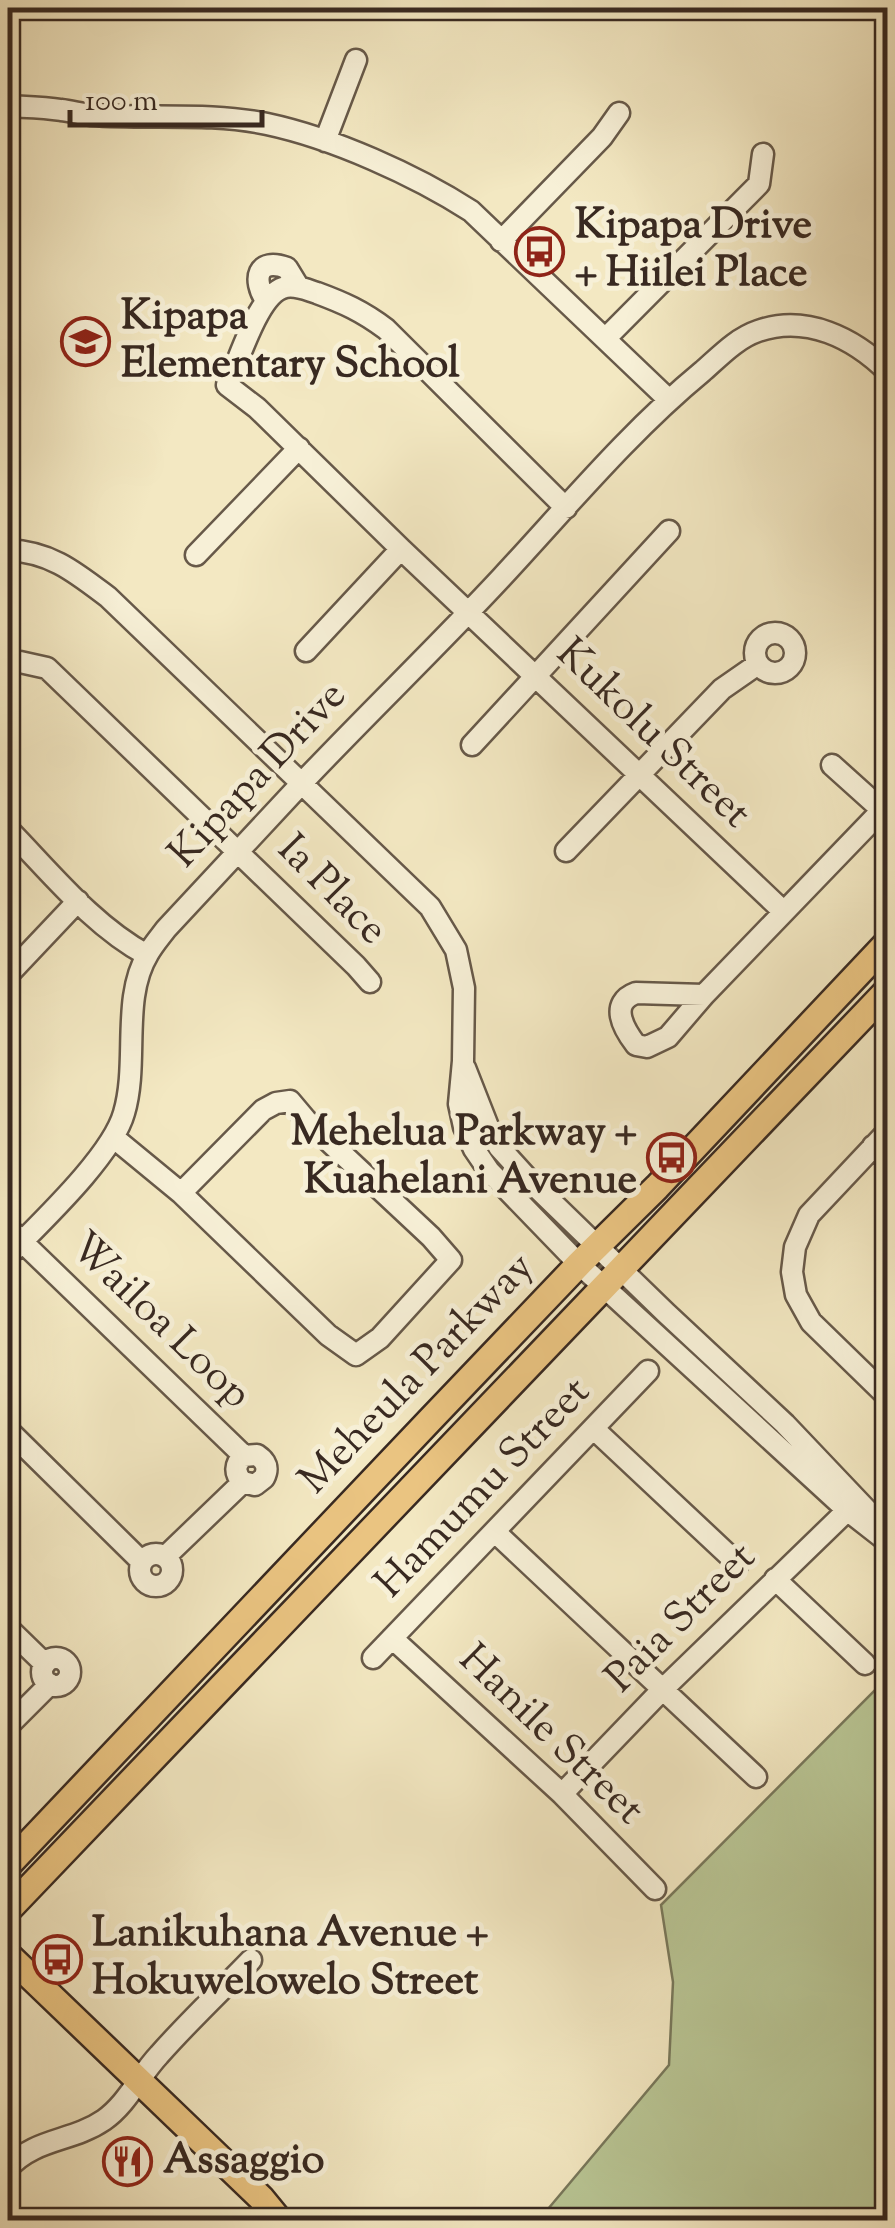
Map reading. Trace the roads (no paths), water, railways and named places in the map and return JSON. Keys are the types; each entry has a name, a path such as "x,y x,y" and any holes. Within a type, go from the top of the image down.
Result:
{"main road":[{"name":"Meheula Parkway","path":"8,1866 888,942"},
{"name":"Meheula Parkway","path":"8,1910 888,990"},
{"path":"8,1955 280,2220"}],"street":[{"path":"325,141 356,60"},
{"path":"8,106 88,115 224,118 264,123 300,132 377,162 471,212 668,399"},
{"path":"501,241 602,137 619,114"},
{"path":"8,118 60,120 88,115"},
{"path":"605,340 758,184 764,154"},
{"name":"Kukolu Street","path":"566,508 386,329 352,306 298,286 285,286 274,291 259,311 227,384 257,408 784,912"},
{"name":"Kipapa Drive","path":"12,1242 98,1160 123,1117 131,1084 134,1001 139,974 166,929 668,399 732,345 756,331 780,326 819,328 841,336 888,372"},
{"path":"196,555 299,448"},
{"path":"472,745 669,531"},
{"path":"8,550 51,558 108,597 430,907 456,950 464,988 459,1104 474,1149 489,1172 579,1264 611,1277 785,1424 888,1542"},
{"path":"306,652 402,550"},
{"name":"Ia Place","path":"20,662 47,668 370,982"},
{"path":"566,851 722,689 758,664"},
{"path":"704,995 884,807 832,765"},
{"path":"8,829 124,943 147,955"},
{"path":"8,975 78,901"},
{"path":"462,1061 499,1147 598,1246 611,1277"},
{"path":"113,1136 181,1193 328,1335 356,1356 380,1338 451,1260 290,1101 263,1110 181,1193"},
{"path":"883,1146 809,1215 796,1247 792,1272 796,1295 810,1322 888,1397"},
{"name":"Wailoa Loop","path":"8,1430 142,1562 154,1554 165,1558 243,1482 260,1482 267,1468 257,1455 244,1456 12,1242"},
{"name":"Hamumu Street","path":"373,1658 648,1370"},
{"path":"594,1429 738,1564"},
{"path":"852,1505 888,1532"},
{"name":"Paia Street","path":"562,1794 662,1690 852,1505"},
{"path":"495,1532 756,1778"},
{"path":"775,1579 865,1664"},
{"path":"8,1628 47,1674 8,1726"},
{"name":"Hanile Street","path":"392,1638 562,1794 655,1889"},
{"path":"8,2168 28,2150 87,2130 105,2119 119,2107 159,2054 252,1960"},
{"path":"8,2149 31,2135 83,2116 138,2079"}],"place":[{"name":"Kipapa Drive + Hiilei Place","path":"540,251"},
{"name":"Kipapa Elementary School","path":"86,342"},
{"name":"Mehelua Parkway + Kuahelani Avenue","path":"672,1158"},
{"name":"Lanikuhana Avenue + Hokuwelowelo Street","path":"57,1959"},
{"name":"Assaggio","path":"128,2162"}]}
